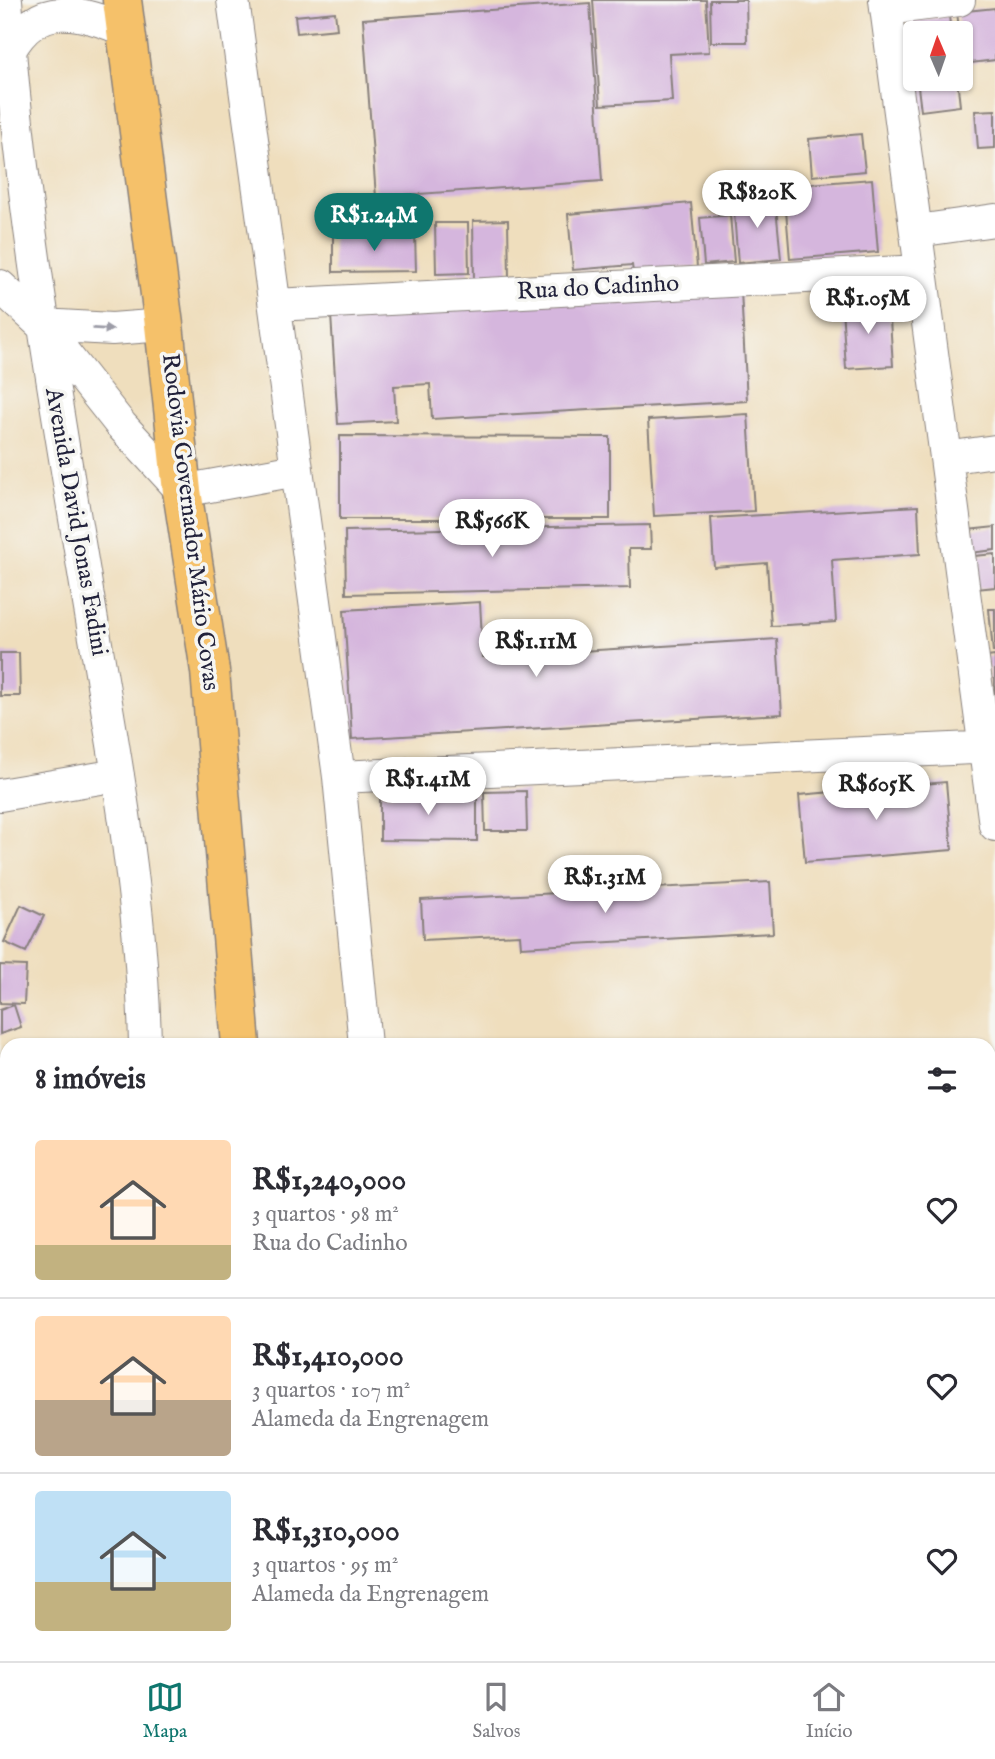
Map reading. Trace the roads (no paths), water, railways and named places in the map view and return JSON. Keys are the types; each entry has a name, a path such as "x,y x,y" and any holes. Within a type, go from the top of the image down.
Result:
{"highway":[{"name":"Rodovia Governador Mário Covas","path":"124,16 164,325 182,491 210,671 238,970 241,1038"}],"street":[{"name":"Avenida David Jonas Fadini","path":"6,0 42,325 118,775 143,980 145,1038"},
{"path":"233,0 339,777 364,1038"},
{"path":"959,0 885,5 946,458 991,747 995,825"},
{"path":"10,50 20,30 30,20 55,10 124,16"},
{"path":"917,231 995,220"},
{"name":"Rua do Cadinho","path":"275,305 920,271"},
{"path":"0,286 42,325 121,425 182,491 297,470"},
{"path":"42,325 112,329 164,325"},
{"path":"946,458 995,451"},
{"path":"339,777 991,747"},
{"path":"0,795 118,775"}]}
